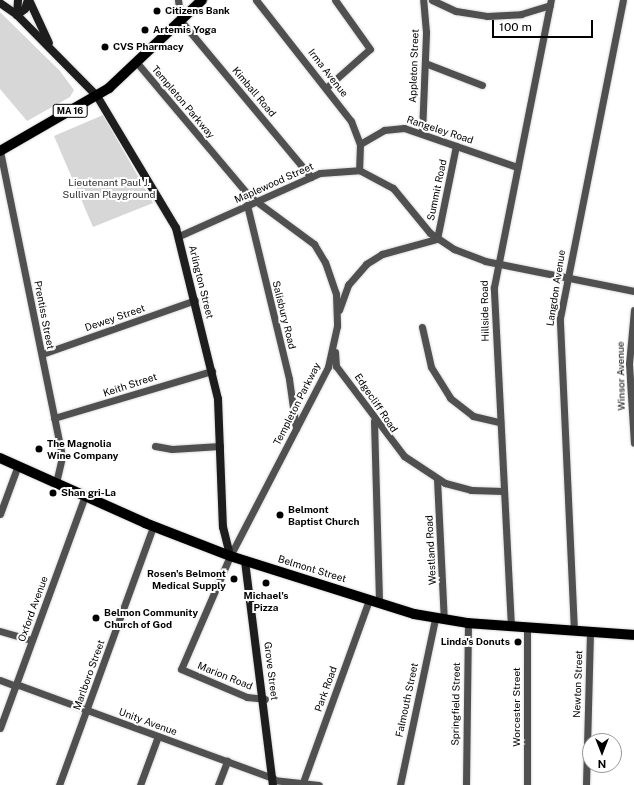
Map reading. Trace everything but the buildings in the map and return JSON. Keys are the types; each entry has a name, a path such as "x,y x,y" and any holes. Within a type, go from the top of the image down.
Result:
{"main road":[{"name":"MA 16","path":"0,151 98,96 138,64 202,0"},
{"name":"Belmont Street","path":"0,458 153,526 230,556 440,620 468,624 634,635"}],"street":[{"path":"16,14 18,0"},
{"path":"16,14 25,9 28,0"},
{"name":"Arlington Street","path":"28,0 53,50"},
{"path":"178,0 181,21"},
{"name":"Irma Avenue","path":"256,0 327,87 351,121 360,144 359,170"},
{"path":"327,87 370,49 368,40 335,0"},
{"name":"Appleton Street","path":"422,134 425,63 423,0"},
{"path":"432,0 456,11 482,15 521,14 550,3"},
{"name":"Langdon Avenue","path":"574,631 559,340 566,277 622,0"},
{"path":"0,3 16,14"},
{"name":"Hillside Road","path":"511,627 493,298 497,263 550,3"},
{"name":"Arlington Street","path":"16,14 98,96 179,236 212,371 219,412 223,527 230,556"},
{"name":"Kimball Road","path":"181,21 311,177"},
{"path":"425,63 482,85"},
{"name":"Templeton Parkway","path":"138,64 249,196 306,236 321,253 334,289 336,326 328,367 230,556"},
{"name":"Rangeley Road","path":"360,144 390,128 422,134 516,167"},
{"name":"Summit Road","path":"437,239 456,146"},
{"name":"Prentiss Street","path":"0,151 42,354 62,462 56,482"},
{"name":"Maplewood Street","path":"179,236 330,170 359,170 393,188 437,239 463,253 497,263 634,291"},
{"name":"Salisbury Road","path":"247,205 290,379 296,429"},
{"name":"Edgecliff Road","path":"437,239 382,254 366,264 344,293 336,326 336,366 349,379 374,421 404,456 437,479 471,490 503,491"},
{"name":"Dewey Street","path":"42,354 195,300"},
{"name":"Winsor Avenue","path":"634,310 629,364 634,443"},
{"path":"422,327 431,367 450,398 473,416 500,422"},
{"name":"Keith Street","path":"54,418 212,371"},
{"path":"374,421 374,601"},
{"path":"155,446 172,449 220,446"},
{"path":"0,514 18,465"},
{"name":"Westland Road","path":"437,479 440,620"},
{"name":"Oxford Avenue","path":"0,728 85,496"},
{"name":"Marlboro Street","path":"59,785 153,526"},
{"name":"Marion Road","path":"230,556 181,669 247,697 265,699"},
{"name":"Grove Street","path":"245,561 265,699 273,781"},
{"name":"Park Road","path":"302,784 374,601"},
{"name":"Falmouth Street","path":"400,785 440,620"},
{"name":"Springfield Street","path":"466,785 468,624"},
{"name":"Worcester Street","path":"527,628 527,785"},
{"path":"0,631 32,640"},
{"name":"Newton Street","path":"586,785 590,632"},
{"name":"Unity Avenue","path":"0,680 227,761 273,781 319,785"},
{"path":"140,785 158,736"},
{"path":"218,785 227,761"}],"green space":[{"path":"0,12 60,71 74,90 70,97 27,121 0,89"},
{"name":"Lieutenant Paul J. Sullivan Playground","path":"103,115 153,203 93,227 54,136"}],"place":[{"name":"Citizens Bank","path":"157,11"},
{"name":"Artemis Yoga","path":"145,30"},
{"name":"CVS Pharmacy","path":"105,47"},
{"name":"The Magnolia Wine Company","path":"39,449"},
{"name":"Shan gri-La","path":"53,493"},
{"name":"Belmont Baptist Church","path":"280,515"},
{"name":"Rosen's Belmont Medical Supply","path":"234,579"},
{"name":"Michael's Pizza","path":"266,583"},
{"name":"Belmon Community Church of God","path":"96,618"},
{"name":"Linda's Donuts","path":"518,642"}]}
